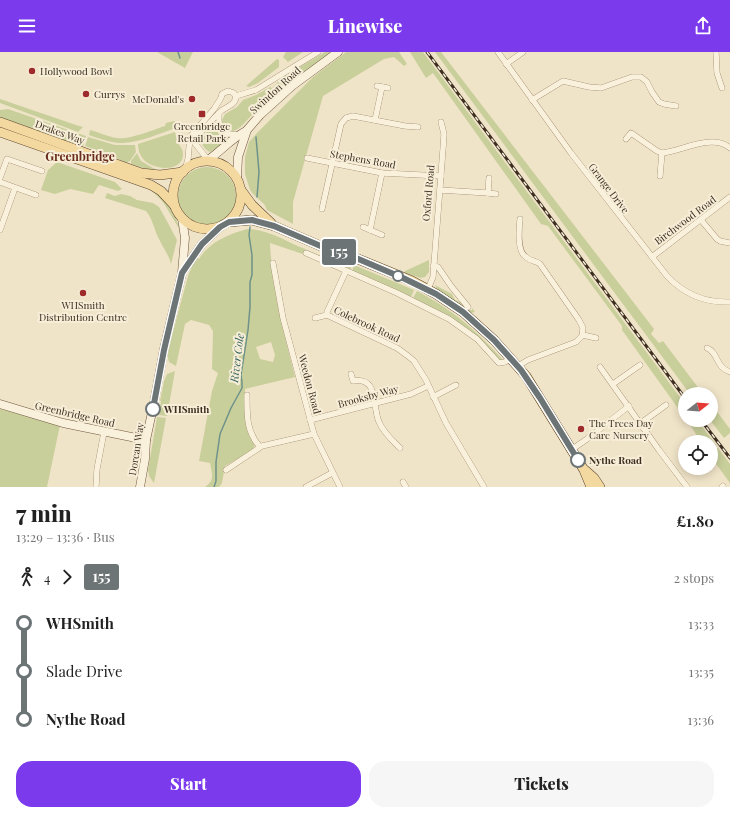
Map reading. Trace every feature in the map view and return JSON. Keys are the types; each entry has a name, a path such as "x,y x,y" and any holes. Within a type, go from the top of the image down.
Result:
{"main road":[{"name":"Swindon Road","path":"208,160 227,147 243,133 260,115 292,86 338,52"},
{"name":"Drakes Way","path":"0,122 141,173 160,175 184,171"},
{"name":"Drakes Way","path":"0,132 151,185 161,191 174,205"},
{"name":"Swindon Road","path":"237,178 238,157 243,133"},
{"path":"208,160 225,166 231,170 237,178 240,189 239,206 229,222 210,230 199,229 189,224 182,218 174,205 173,196 174,187 184,171 193,165 208,160"},
{"path":"240,189 252,205 274,226"},
{"name":"Dorcan Way","path":"140,487 145,459 146,440 165,344 182,273 185,238 182,218"},
{"path":"229,222 252,220 274,226 428,289 451,303 477,324 518,366 536,391 584,470 591,487"},
{"name":"Dorcan Way","path":"182,273 202,244 220,227"},
{"name":"Greenbridge Road","path":"0,404 44,418 146,440"},
{"path":"584,470 594,478 600,487"}],"street":[{"path":"236,96 256,90 318,52"},
{"name":"Grange Drive","path":"498,52 575,159 672,281 689,293 710,301 730,302"},
{"path":"506,64 523,52"},
{"path":"716,52 716,73 723,84"},
{"path":"532,100 563,82 601,88 638,76 646,80 659,102 676,106"},
{"path":"375,120 382,87"},
{"path":"184,171 188,158 190,137 211,113 224,92 232,91 236,96 235,102 219,113 198,134 190,137"},
{"path":"221,98 223,103 230,105"},
{"path":"219,113 218,124 222,131 227,134 243,133"},
{"path":"322,209 341,124 344,120 353,116 418,127"},
{"name":"Oxford Road","path":"428,289 433,277 444,141 441,122"},
{"path":"626,139 635,127"},
{"path":"631,133 662,153 713,142 722,143 730,148"},
{"path":"190,137 208,160"},
{"path":"660,176 662,153"},
{"name":"Stephens Road","path":"307,158 382,173 441,176"},
{"path":"0,178 7,159 42,171"},
{"path":"370,230 382,173"},
{"path":"488,193 489,178"},
{"path":"0,182 36,195"},
{"path":"0,230 15,188"},
{"path":"440,190 496,194"},
{"name":"Birchwood Road","path":"652,257 730,197"},
{"path":"518,366 528,360 576,342 581,339 583,334 583,328 577,317 540,264 525,257 522,253 520,240 520,219"},
{"path":"701,220 717,239 730,243"},
{"path":"363,227 382,235"},
{"path":"306,253 405,296 450,319 477,339 498,363 504,363 511,358"},
{"name":"Weedon Road","path":"273,263 279,281 283,318 314,434 340,487"},
{"path":"433,266 438,267 450,286 468,307"},
{"path":"327,315 346,270"},
{"name":"Colebrook Road","path":"315,318 327,315 402,351 418,366 449,427 484,487"},
{"path":"583,334 596,338"},
{"path":"707,348 714,353 722,368 730,372"},
{"path":"613,384 640,365"},
{"path":"600,367 687,487"},
{"path":"351,374 353,381 362,380 370,386 375,400 377,416 382,428 400,448"},
{"path":"433,397 456,385"},
{"name":"Brooksby Way","path":"310,420 411,394 428,386"},
{"path":"247,395 248,426 253,439 260,447"},
{"path":"641,423 666,405"},
{"path":"571,450 629,406"},
{"path":"96,487 97,469 104,432"},
{"path":"226,470 260,447 314,434"},
{"path":"306,487 332,473"}],"green space":[{"path":"157,52 193,52 185,68"},
{"path":"286,52 303,52 288,62 283,57"},
{"path":"325,52 333,52 273,97 240,127 230,132 222,128 222,120 225,114 237,107 243,100 270,87 272,88 284,76"},
{"path":"346,52 399,52 407,64 404,66 394,57 384,59 323,96 293,202 293,224 267,210 264,204 250,190 245,174 245,157 249,142 313,77"},
{"path":"410,52 423,52 678,395 678,408 622,330 622,326 548,226 541,224 433,73 426,78"},
{"path":"435,52 441,52 654,329 651,334 659,343 663,341 698,387 685,387"},
{"path":"277,59 279,60 279,67 258,83 249,87 246,86"},
{"path":"0,99 83,127 78,132 0,103"},
{"path":"8,109 86,136 83,147 95,152 0,119 0,110"},
{"path":"174,121 177,122 179,127 134,142 119,143 103,140 89,135 90,130 114,137 128,138 165,126 166,123"},
{"path":"214,125 225,142 210,152 205,149 202,142 207,131"},
{"path":"175,132 177,141 183,153 181,161 177,165 164,168 157,167 145,161 138,149 138,144"},
{"path":"88,137 115,145 135,145 136,152 130,161 126,163 111,155 85,146"},
{"path":"137,153 141,161 155,169 146,169 131,164 131,161"},
{"path":"57,162 115,182 122,189 118,191 99,185 93,194 70,189 55,194 41,190 48,170"},
{"path":"207,167 218,169 231,180 234,185 236,196 234,207 223,220 218,223 207,225 196,223 183,212 180,207 178,196 180,185 191,172 196,169"},
{"path":"153,191 162,198 170,208 180,230 163,202"},
{"path":"107,193 115,196 121,194 130,196 137,200 153,203 159,207 177,240 171,264 146,211 105,198"},
{"path":"247,229 262,231 322,256 352,265 350,270 270,243 276,294 295,377 245,389 245,411 248,431 255,444 253,450 225,466 222,483 219,487 205,487 212,479 210,463 199,461 212,391 218,373 212,369 213,331 209,325 191,320 185,324 176,366 169,362 167,354 188,276 196,257 199,259 214,243","holes":["271,342 275,355 273,362 260,359 256,347"]},
{"path":"429,260 429,272 425,277 421,278 404,273 405,271"},
{"path":"354,265 414,290 411,297 352,271"},
{"path":"435,285 452,294 455,300 460,302 469,310 472,310 472,308 475,312 470,313 437,290"},
{"path":"417,291 453,313 474,330 504,361 500,361 472,332 461,324 413,298"},
{"path":"175,371 167,416 159,415 164,381 167,374"},
{"path":"0,409 60,425 47,487 0,487"},
{"path":"718,413 730,429 730,433 724,438 715,427 718,427"},
{"path":"157,417 166,418 154,483 149,476 148,470"},
{"path":"691,427 702,427 708,435 697,435"},
{"path":"718,448 730,464 730,483 718,467"}],"waterway":[{"name":"River Cole","path":"178,52 180,58"},
{"name":"River Cole","path":"256,137 259,172 257,197"},
{"name":"River Cole","path":"214,487 216,481 216,462 220,434 231,408 242,388 241,375 248,330 250,282 252,275 252,255 249,235 250,227"}],"railway":[{"path":"427,52 678,389"},
{"path":"706,427 730,458"}],"bus line":[{"name":"155","path":"153,409 164,350 182,273 202,244 220,227 229,222 249,219 274,226 323,247 356,258 420,286 451,303 494,340 521,370 532,385 578,460"}],"place":[{"name":"Hollywood Bowl","path":"32,71"},
{"name":"Currys","path":"86,94"},
{"name":"McDonald's","path":"192,99"},
{"name":"Greenbridge Retail Park","path":"202,114"},
{"name":"WHSmith Distribution Centre","path":"83,293"},
{"name":"WHSmith","path":"153,409"},
{"name":"The Trees Day Care Nursery","path":"581,429"},
{"name":"Nythe Road","path":"578,460"}],"district":[{"name":"Greenbridge","path":"80,157"}]}
